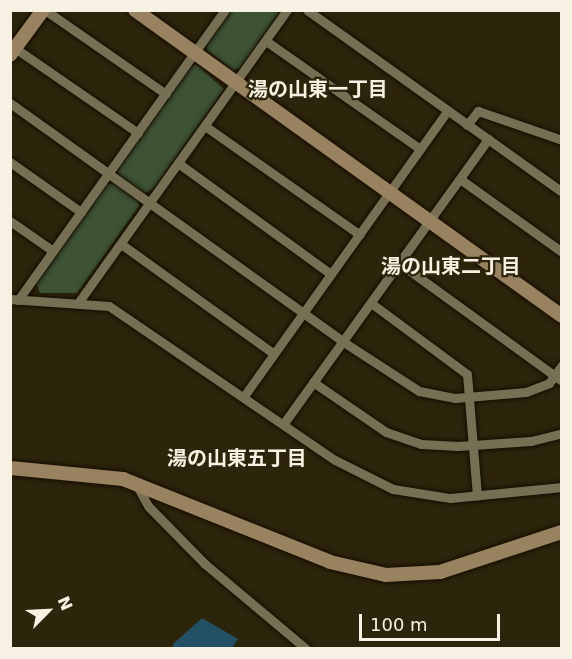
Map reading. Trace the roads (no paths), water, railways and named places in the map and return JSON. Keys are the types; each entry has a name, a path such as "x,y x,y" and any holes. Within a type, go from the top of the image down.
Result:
{"street":[{"path":"138,133 12,49 44,10 166,94"},
{"path":"135,10 561,316"},
{"path":"14,300 110,173 225,10"},
{"path":"78,303 287,10"},
{"path":"307,10 561,192"},
{"path":"266,41 420,149"},
{"path":"10,104 110,173 303,314 419,391 437,396 470,396 539,389 558,378 561,365"},
{"path":"244,396 448,110"},
{"path":"467,125 478,111 561,140"},
{"path":"205,126 360,235"},
{"path":"284,423 488,139"},
{"path":"10,162 81,212"},
{"path":"178,163 331,274"},
{"path":"460,179 561,252"},
{"path":"11,223 53,251"},
{"path":"121,244 274,354"},
{"path":"399,263 558,378"},
{"path":"14,300 109,306 355,472 393,489 418,496 477,496 561,487"},
{"path":"371,303 461,366 467,374 477,496"},
{"path":"313,382 395,435 421,444 472,446 531,441 561,433"},
{"path":"10,468 80,472 136,484 330,561 387,575 440,572 561,532"},
{"path":"136,484 148,507 206,564 305,648"}],"water":[{"path":"202,618 238,639 232,648 173,648 173,644"}],"district":[{"name":"湯の山東一丁目","path":"318,89"},
{"name":"湯の山東二丁目","path":"451,266"},
{"name":"湯の山東五丁目","path":"237,458"}]}
